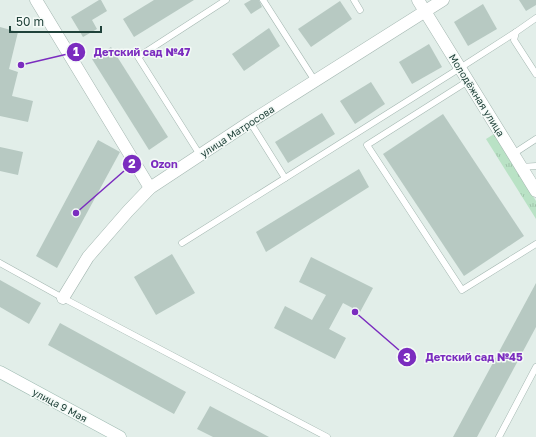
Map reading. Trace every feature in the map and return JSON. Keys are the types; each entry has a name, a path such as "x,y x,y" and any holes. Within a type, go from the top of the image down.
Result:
{"street":[{"path":"36,0 150,188"},
{"name":"Молодёжная улица","path":"418,0 536,191"},
{"name":"улица Матросова","path":"63,298 88,257 150,188 250,122 443,0"},
{"name":"улица 9 Мая","path":"0,372 120,437"}],"lane":[{"path":"200,155 138,57 226,0"},
{"path":"263,0 315,81"},
{"path":"354,0 360,10"},
{"path":"182,243 460,68 536,18"},
{"path":"516,32 514,40 536,74"},
{"path":"468,81 367,145 462,290 536,244"},
{"path":"250,122 285,178"},
{"path":"513,154 536,138"},
{"path":"521,167 536,166"},
{"path":"0,263 63,298 328,437"},
{"path":"499,437 536,367"}],"green space":[{"path":"494,134 536,201 536,219 486,139"}],"building":[{"path":"101,0 107,11 92,20 97,29 83,37 71,17"},
{"path":"154,0 194,0 134,37 123,19"},
{"path":"251,0 259,0 262,7 251,14 244,4"},
{"path":"519,0 536,0 536,5 526,11"},
{"path":"340,1 352,19 311,47 298,29"},
{"path":"483,4 497,29 468,46 454,22"},
{"path":"0,27 18,32 9,69 18,72 12,96 33,101 28,122 0,116"},
{"path":"269,28 280,46 244,71 232,54"},
{"path":"429,44 442,67 412,84 399,62"},
{"path":"111,47 168,137 149,150 92,59"},
{"path":"371,82 385,104 355,124 340,101"},
{"path":"322,113 335,134 288,163 275,142"},
{"path":"443,114 524,236 464,276 383,154"},
{"path":"98,140 120,152 57,268 36,256"},
{"path":"0,147 23,152 18,175 0,171"},
{"path":"359,169 369,187 266,252 256,232"},
{"path":"172,254 195,293 156,315 134,277"},
{"path":"311,257 373,288 360,312 343,303 329,329 346,338 335,359 274,328 285,306 312,320 326,295 299,282"},
{"path":"0,280 41,303 29,324 0,307"},
{"path":"536,283 536,327 477,437 453,437"},
{"path":"60,323 186,392 174,414 48,345"},
{"path":"210,406 269,437 213,437 197,429"}],"place":[{"name":"Детский сад №47","path":"21,65"},
{"name":"Ozon","path":"76,213"},
{"name":"Детский сад №45","path":"355,312"}]}
